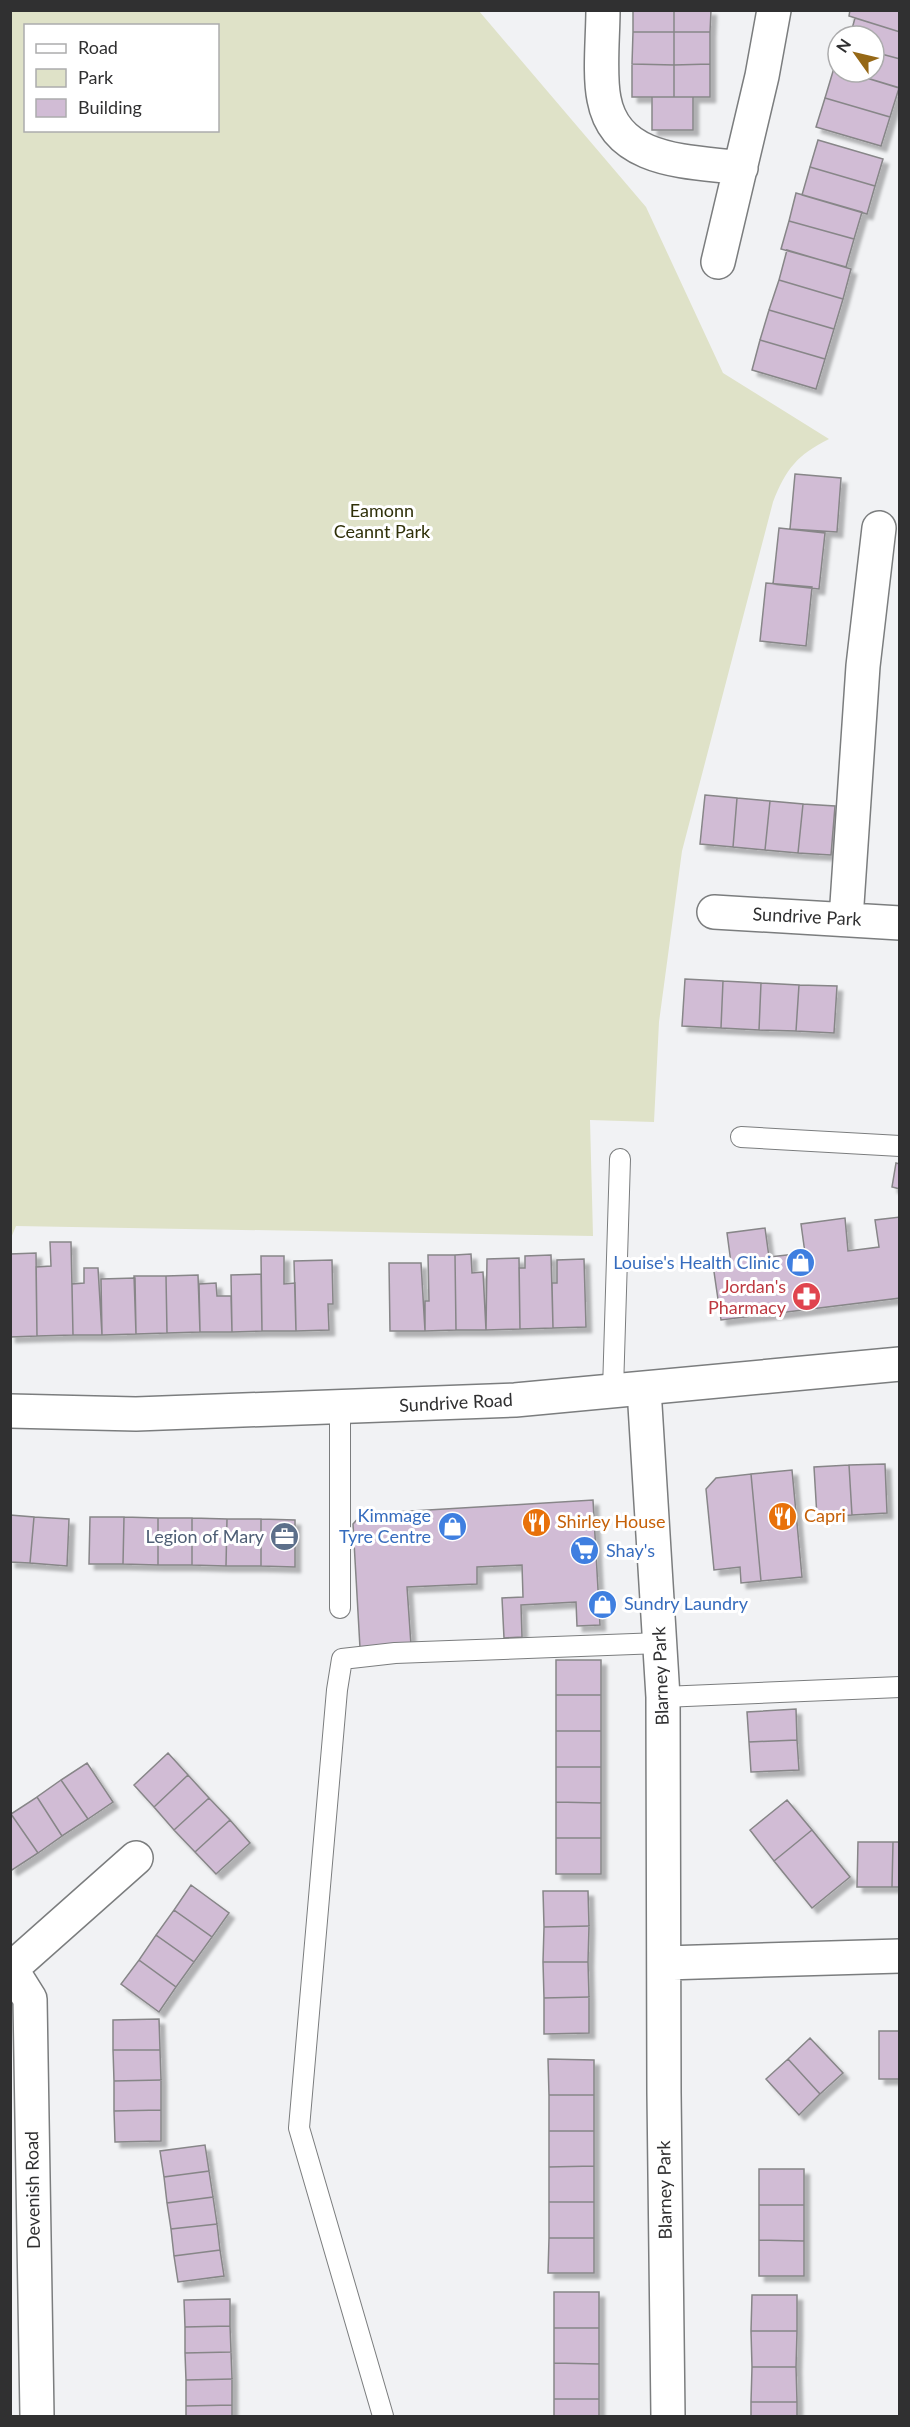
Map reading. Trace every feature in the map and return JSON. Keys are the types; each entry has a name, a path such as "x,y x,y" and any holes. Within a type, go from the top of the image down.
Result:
{"street":[{"path":"603,10 604,99 614,123 634,146 651,154 741,168"},
{"path":"718,262 741,168 774,10"},
{"path":"846,919 863,666 879,528"},
{"name":"Sundrive Park","path":"714,912 900,923"},
{"name":"Sundrive Road","path":"10,1411 136,1414 515,1400 900,1364"},
{"name":"Blarney Park","path":"629,1390 660,1643 663,1697 665,1963 663,2093 668,2416"},
{"name":"Devenish Road","path":"37,2416 30,1999 11,1968 136,1857"},
{"path":"665,1963 900,1956"}],"lane":[{"path":"741,1137 900,1146"},
{"path":"620,1159 629,1390"},
{"path":"340,1408 340,1608"},
{"path":"383,2416 299,2128 337,1690 342,1659 395,1653 660,1643"},
{"path":"663,1697 900,1687"}],"green space":[{"name":"Eamonn Ceannt Park","path":"11,10 479,11 646,207 723,373 829,439 809,451 794,464 783,480 773,502 682,851 659,1022 654,1122 590,1120 593,1236 16,1226 11,1238"}],"building":[{"path":"633,10 674,10 674,32 633,32"},
{"path":"674,10 711,10 710,32 674,32"},
{"path":"850,10 900,10 900,32 886,28 886,24 874,24 849,16"},
{"path":"855,18 874,24 853,24"},
{"path":"886,28 900,32 900,59 886,55"},
{"path":"633,32 674,32 674,65 632,64"},
{"path":"674,32 710,32 710,64 674,65"},
{"path":"886,55 900,59 900,88 886,84"},
{"path":"632,64 674,65 674,97 632,97"},
{"path":"710,64 710,97 674,97 674,65"},
{"path":"829,84 886,84 899,88 890,117 825,98"},
{"path":"652,97 693,97 693,130 652,130"},
{"path":"825,98 890,117 881,146 816,127"},
{"path":"818,140 883,159 875,186 810,167"},
{"path":"810,167 875,186 867,214 802,195"},
{"path":"796,193 862,212 854,239 789,221"},
{"path":"789,221 854,239 846,267 781,249"},
{"path":"787,250 851,269 843,299 779,280"},
{"path":"779,280 843,299 834,329 769,310"},
{"path":"769,310 834,329 825,359 760,340"},
{"path":"760,340 825,359 816,389 752,370"},
{"path":"795,474 841,478 837,532 790,529"},
{"path":"779,528 825,533 819,589 773,584"},
{"path":"766,583 812,587 806,646 760,641"},
{"path":"705,795 737,798 733,847 700,844"},
{"path":"737,798 770,801 765,850 733,847"},
{"path":"770,801 803,804 798,853 765,850"},
{"path":"803,804 835,806 831,855 798,853"},
{"path":"685,979 723,981 721,1028 682,1026"},
{"path":"723,981 761,983 759,1030 721,1028"},
{"path":"761,983 799,985 796,1031 759,1030"},
{"path":"799,985 837,986 834,1033 796,1031"},
{"path":"896,1163 900,1164 900,1189 892,1187"},
{"path":"900,1217 900,1298 721,1320 713,1265 731,1263 727,1233 765,1228 769,1257 805,1253 801,1224 845,1218 848,1251 879,1247 875,1220"},
{"path":"50,1242 71,1242 73,1335 37,1336 36,1267 51,1266"},
{"path":"36,1253 37,1336 10,1337 10,1254"},
{"path":"471,1254 472,1273 483,1272 486,1330 456,1330 455,1255"},
{"path":"428,1255 455,1255 456,1330 425,1331 425,1301 429,1301"},
{"path":"551,1255 553,1328 520,1329 519,1268 525,1268 525,1256"},
{"path":"261,1256 284,1256 284,1284 295,1283 296,1331 262,1331"},
{"path":"519,1258 520,1329 486,1330 487,1259"},
{"path":"584,1259 586,1327 553,1328 552,1283 557,1283 557,1260"},
{"path":"332,1260 333,1304 328,1304 329,1330 296,1331 294,1261"},
{"path":"389,1263 421,1263 425,1331 390,1331"},
{"path":"84,1268 98,1268 102,1335 73,1335 72,1284 84,1283"},
{"path":"261,1274 262,1331 232,1332 231,1275"},
{"path":"198,1275 200,1332 167,1333 166,1276"},
{"path":"134,1276 166,1276 167,1333 136,1334"},
{"path":"135,1278 136,1334 102,1335 101,1279"},
{"path":"216,1283 217,1296 231,1296 232,1332 200,1332 199,1284"},
{"path":"885,1464 887,1513 852,1515 849,1465"},
{"path":"849,1465 852,1515 817,1517 814,1467"},
{"path":"792,1470 802,1577 761,1581 751,1474"},
{"path":"751,1474 761,1581 741,1583 740,1567 714,1570 706,1489 716,1478"},
{"path":"593,1500 600,1625 577,1626 576,1602 521,1605 522,1637 504,1638 502,1598 523,1597 522,1565 477,1567 477,1584 407,1587 411,1645 360,1648 353,1524 362,1514"},
{"path":"10,1515 34,1517 30,1563 10,1562"},
{"path":"34,1517 69,1519 67,1566 30,1563"},
{"path":"90,1517 124,1517 123,1564 89,1564"},
{"path":"124,1517 158,1518 158,1565 123,1564"},
{"path":"158,1518 192,1518 192,1565 158,1565"},
{"path":"192,1518 227,1519 226,1566 192,1565"},
{"path":"227,1519 261,1519 261,1566 226,1566"},
{"path":"261,1519 295,1520 295,1567 261,1566"},
{"path":"556,1660 601,1660 601,1695 556,1695"},
{"path":"556,1695 601,1695 601,1731 556,1731"},
{"path":"796,1709 797,1740 749,1742 747,1712"},
{"path":"556,1731 601,1731 601,1767 556,1767"},
{"path":"797,1740 799,1770 751,1772 749,1742"},
{"path":"168,1753 188,1775 154,1807 134,1785"},
{"path":"87,1763 113,1802 88,1819 61,1780"},
{"path":"556,1767 601,1767 601,1803 556,1802"},
{"path":"188,1775 209,1798 174,1830 154,1807"},
{"path":"61,1780 88,1819 62,1836 37,1797"},
{"path":"37,1797 62,1836 38,1853 11,1814"},
{"path":"209,1798 230,1820 195,1852 174,1830"},
{"path":"787,1800 812,1830 774,1861 750,1830"},
{"path":"556,1802 601,1803 601,1838 556,1838"},
{"path":"11,1814 38,1853 12,1870 10,1867"},
{"path":"230,1820 250,1843 216,1874 195,1852"},
{"path":"812,1830 850,1877 812,1908 774,1861"},
{"path":"556,1838 601,1838 601,1874 556,1874"},
{"path":"858,1842 893,1842 892,1887 857,1887"},
{"path":"893,1842 900,1842 900,1887 892,1887"},
{"path":"191,1885 229,1913 212,1937 174,1910"},
{"path":"543,1891 588,1891 589,1926 544,1927"},
{"path":"174,1910 212,1937 194,1962 156,1935"},
{"path":"589,1926 588,1962 543,1962 544,1927"},
{"path":"156,1935 194,1962 176,1987 139,1960"},
{"path":"139,1960 176,1987 159,2012 121,1984"},
{"path":"543,1962 588,1962 589,1997 544,1998"},
{"path":"589,1997 589,2033 544,2034 544,1998"},
{"path":"159,2019 160,2050 113,2050 113,2020"},
{"path":"879,2031 900,2031 900,2079 879,2079"},
{"path":"810,2038 843,2073 820,2094 788,2059"},
{"path":"113,2050 160,2050 161,2080 114,2081"},
{"path":"548,2059 594,2060 594,2095 549,2095"},
{"path":"788,2059 820,2094 799,2115 766,2079"},
{"path":"161,2080 161,2110 114,2111 114,2081"},
{"path":"549,2095 594,2095 594,2131 549,2131"},
{"path":"161,2110 161,2141 115,2142 114,2111"},
{"path":"549,2131 594,2131 594,2166 549,2167"},
{"path":"205,2145 209,2171 164,2177 160,2151"},
{"path":"594,2166 594,2202 549,2202 549,2167"},
{"path":"759,2169 804,2169 804,2205 759,2205"},
{"path":"209,2171 213,2197 167,2203 164,2177"},
{"path":"213,2197 217,2224 171,2229 167,2203"},
{"path":"549,2202 594,2202 594,2238 549,2238"},
{"path":"759,2205 804,2205 804,2241 759,2240"},
{"path":"217,2224 220,2250 174,2256 171,2229"},
{"path":"549,2238 594,2238 594,2273 548,2273"},
{"path":"759,2240 804,2241 804,2276 759,2276"},
{"path":"220,2250 224,2276 178,2282 174,2256"},
{"path":"554,2292 599,2292 599,2328 554,2328"},
{"path":"752,2295 797,2295 797,2331 751,2331"},
{"path":"230,2299 230,2326 185,2327 184,2300"},
{"path":"230,2326 231,2352 185,2353 185,2327"},
{"path":"554,2328 599,2328 599,2364 554,2363"},
{"path":"751,2331 797,2331 796,2367 752,2367"},
{"path":"231,2352 232,2379 186,2380 185,2353"},
{"path":"554,2363 599,2364 599,2399 554,2399"},
{"path":"752,2367 796,2367 797,2402 751,2402"},
{"path":"232,2379 232,2405 186,2406 186,2380"},
{"path":"554,2399 599,2399 599,2416 554,2416"},
{"path":"751,2402 797,2402 797,2416 751,2416"},
{"path":"232,2405 232,2416 186,2416 186,2406"}],"place":[{"name":"Louise's Health Clinic","path":"801,1263"},
{"name":"Jordan's Pharmacy","path":"807,1297"},
{"name":"Capri","path":"783,1516"},
{"name":"Shirley House","path":"536,1522"},
{"name":"Kimmage Tyre Centre","path":"452,1526"},
{"name":"Legion of Mary","path":"285,1537"},
{"name":"Shay's","path":"585,1551"},
{"name":"Sundry Laundry","path":"603,1604"}]}
